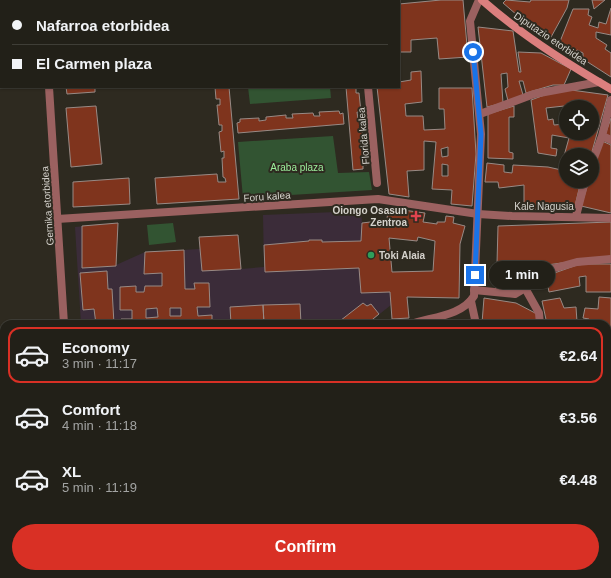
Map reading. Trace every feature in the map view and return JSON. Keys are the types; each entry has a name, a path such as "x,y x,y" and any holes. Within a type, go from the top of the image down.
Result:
{"main road":[{"name":"Diputazio etorbidea","path":"482,0 498,14 611,89"}],"street":[{"path":"475,320 471,301 474,290 481,134 470,21 478,0"},
{"path":"480,114 534,94 599,82"},
{"name":"Gernika etorbidea","path":"49,88 64,320"},
{"name":"Florida kalea","path":"368,88 377,183"},
{"path":"598,148 611,100"},
{"path":"602,136 611,140"},
{"path":"576,216 583,188"},
{"name":"Foru kalea","path":"57,219 378,199 478,214"},
{"name":"Kale Nagusia","path":"478,214 611,218"},
{"path":"474,290 515,294 548,270 577,262 611,259"},
{"path":"525,288 538,313 539,320"},
{"path":"424,320 458,310 471,301"}],"shaded area":[{"path":"361,211 362,223 387,220 391,305 372,320 81,320 75,227 118,223 116,265 145,252 200,249 199,237 238,235 241,269 264,267 263,215"}],"green space":[{"path":"248,88 330,88 331,98 250,104"},
{"name":"Araba plaza","path":"333,136 338,173 369,172 372,190 243,198 238,142"},
{"path":"173,223 176,242 149,245 147,225"}],"building":[{"path":"441,0 463,0 468,57 439,59 437,38 411,40 411,52 400,52 400,4"},
{"path":"506,0 530,2 531,0 569,0 567,8 550,39 503,3"},
{"path":"592,0 605,0 594,9"},
{"path":"611,8 611,35 596,32 596,38 607,45 605,49 611,53 611,77 583,59 583,53 577,50 575,55 559,44 573,9 589,9 588,15 592,17 589,25 598,28 599,22 606,24"},
{"path":"478,27 513,31 519,72 521,72 518,52 541,53 571,69 564,85 553,85 526,93 523,81 519,81 523,95 508,101 505,89 508,87 507,73 501,74 503,103 487,107"},
{"path":"421,71 422,102 405,104 406,116 423,116 424,130 445,129 444,109 439,109 439,88 472,88 476,154 472,206 451,204 452,190 432,189 436,142 424,141 424,170 407,171 409,197 389,194 377,88 400,88 400,82 411,80 411,72","holes":["448,147 448,156 442,157 441,149","442,164 448,165 448,176 442,176"]},
{"path":"66,88 95,88 95,92 67,94"},
{"path":"215,88 229,88 239,199 157,204 155,178 217,174 218,182 226,182 225,178 223,177 222,158 224,158 224,151 221,152 219,132 222,131 222,125 219,125 217,105 220,105 220,99 216,99"},
{"path":"346,88 356,88 356,93 359,93 361,112 357,112 358,119 361,118 363,139 360,139 361,146 365,146 367,165 363,165 363,169 353,170"},
{"path":"571,90 608,95 599,127 599,100 559,100 559,107 546,108 548,120 553,119 554,125 559,125 559,136 552,135 551,148 557,149 556,156 538,153 531,100 550,93"},
{"path":"96,106 102,164 71,167 66,108"},
{"path":"514,106 514,117 509,117 509,152 513,153 513,159 488,158 488,114"},
{"path":"339,111 340,114 343,113 344,124 238,133 237,123 240,122 240,119 259,118 259,121 266,120 266,117 286,115 286,118 293,118 292,114 313,113 314,116 320,116 319,112"},
{"path":"611,118 611,138 605,135"},
{"path":"568,140 595,140 593,148 566,148"},
{"path":"602,141 611,145 611,213 581,206 587,188 599,188 599,151"},
{"path":"487,163 504,165 504,172 512,173 513,165 548,167 559,169 559,188 579,188 574,210 524,209 524,185 499,188 498,182 485,182"},
{"path":"129,178 130,204 73,207 73,182"},
{"path":"388,208 425,213 423,222 437,224 437,222 445,222 446,216 454,217 453,223 465,226 460,244 459,298 407,297 409,318 392,319 390,292 361,293 359,268 265,272 264,245 309,240 322,240 322,242 361,241 362,223 387,220","holes":["418,237 435,241 433,271 392,272 389,238 417,241"]},
{"path":"611,222 611,256 547,265 515,293 495,292 498,274 511,275 516,269 497,264 498,226"},
{"path":"118,223 116,266 82,268 82,226"},
{"path":"238,235 241,269 202,271 199,237"},
{"path":"184,250 185,289 195,289 194,283 209,283 210,307 197,307 198,316 212,315 212,320 121,320 132,319 132,310 120,310 120,287 136,286 136,292 144,292 145,286 162,286 162,273 144,274 145,252","holes":["157,308 158,317 146,318 146,309","170,308 181,308 181,316 170,316"]},
{"path":"611,264 611,292 586,292 586,276 579,277 580,286 549,292 546,276 577,265"},
{"path":"107,271 108,289 112,289 114,320 95,320 94,309 83,310 80,273"},
{"path":"599,297 611,298 611,320 589,320 583,318 585,308 598,309"},
{"path":"484,298 516,303 537,314 537,320 482,320"},
{"path":"560,298 564,308 576,307 577,320 546,320 542,301"},
{"path":"363,303 367,306 371,304 379,314 372,320 341,320"},
{"path":"300,304 301,320 264,320 263,305"},
{"path":"263,305 264,320 231,320 230,307"}],"place":[{"name":"Oiongo Osasun Zentroa","path":"416,216"},
{"name":"Toki Alaia","path":"371,255"}],"route":[{"path":"473,52 481,134 475,275"}]}
